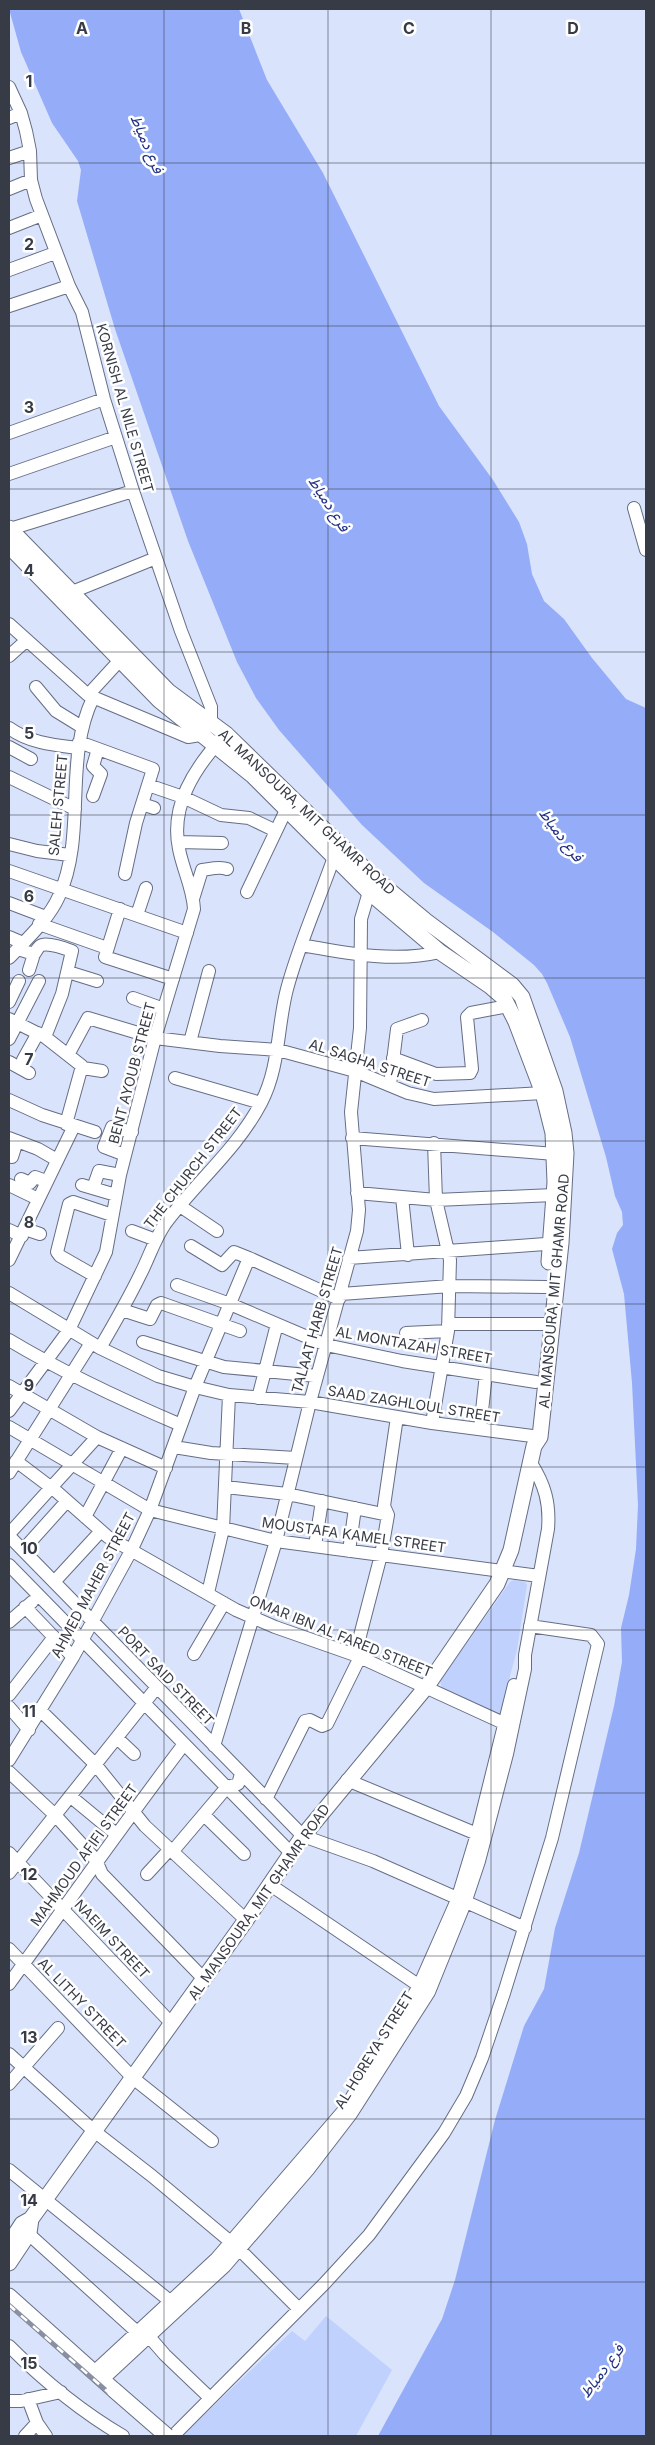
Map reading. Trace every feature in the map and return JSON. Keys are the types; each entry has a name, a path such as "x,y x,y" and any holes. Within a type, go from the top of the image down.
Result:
{"main road":[{"name":"AL MANSOURA, MIT GHAMR ROAD","path":"9,528 168,691 226,734 372,876 426,921 512,985 522,997 556,1091 564,1132 566,1168 535,1440 504,1570 427,1686 347,1780 303,1836 172,2024 43,2200 26,2226 9,2263"},
{"name":"AL MANSOURA, MIT GHAMR ROAD","path":"9,546 122,659 160,701 253,776 369,892 440,952 500,994 508,1006 542,1093 555,1154 556,1243 546,1287 548,1324 536,1382 535,1440"},
{"name":"AL MANSOURA, MIT GHAMR ROAD","path":"9,2244 26,2226"},
{"path":"9,2296 167,2436"}],"street":[{"name":"KORNISH AL NILE STREET","path":"9,87 21,113 30,151 31,180 42,215 55,253 82,312 104,399 133,491 181,631 212,707 211,722"},
{"path":"9,118 21,113"},
{"path":"9,158 30,151"},
{"path":"9,189 31,180"},
{"path":"9,228 42,215"},
{"path":"9,270 55,253"},
{"path":"9,306 69,286"},
{"path":"9,433 104,399"},
{"path":"9,474 116,436"},
{"path":"9,528 133,491"},
{"path":"634,508 646,550"},
{"path":"72,592 156,558"},
{"path":"9,624 91,697 181,735 194,737 200,735 211,722"},
{"path":"9,656 26,640"},
{"name":"SALEH STREET","path":"16,950 42,921 62,888 70,855 82,727 91,697 122,659"},
{"path":"36,687 56,711 82,727"},
{"path":"9,728 39,743 79,745 98,749 153,769 148,785 148,806 125,874"},
{"name":"BENT AYOUB STREET","path":"9,1411 69,1330 106,1252 125,1155 164,1009 194,909 176,832 183,797 196,770 226,734"},
{"path":"9,747 31,759"},
{"path":"93,796 101,774 93,766 98,749"},
{"path":"9,777 75,808"},
{"path":"148,785 183,797 221,815 249,818 276,830"},
{"path":"247,892 287,808"},
{"path":"178,842 222,843"},
{"path":"9,844 37,852 70,855"},
{"name":"THE CHURCH STREET","path":"9,1472 70,1374 96,1346 122,1310 165,1225 232,1145 261,1102 269,1085 278,1050 282,1012 301,945 334,857"},
{"path":"193,899 202,870 210,871 220,867 227,869"},
{"path":"9,871 187,933"},
{"path":"137,915 146,888"},
{"name":"TALAAT HARB STREET","path":"214,1746 254,1619 276,1541 310,1402 340,1297 359,1221 351,1112 360,1028 363,910 369,892"},
{"path":"9,903 106,952 173,979"},
{"path":"106,952 120,909"},
{"path":"9,937 16,950 34,954"},
{"path":"23,1060 41,1035 58,1005 72,951 43,945 38,947 29,970"},
{"path":"301,945 361,955 412,957 440,952"},
{"path":"68,972 97,981"},
{"path":"190,1042 209,972"},
{"path":"9,1039 19,1000 19,981"},
{"path":"19,1000 39,981"},
{"path":"133,998 164,1009"},
{"path":"393,1058 436,1074 470,1073 472,1069 466,1021 471,1013 508,1006"},
{"name":"AL SAGHA STREET","path":"68,1055 88,1018 156,1038 278,1050 355,1071 390,1085 434,1099 542,1093"},
{"path":"390,1085 397,1029 422,1020"},
{"path":"14,1021 41,1035 83,1068 102,1070"},
{"path":"9,1062 29,1073"},
{"path":"9,1260 57,1160 70,1125 83,1068"},
{"path":"175,1078 261,1102"},
{"path":"10,1105 95,1132"},
{"path":"125,1155 104,1147 112,1127 132,1132"},
{"path":"352,1138 555,1154"},
{"path":"12,1157 13,1139 38,1148 57,1160"},
{"path":"432,1423 448,1328 450,1286 448,1251 436,1200 434,1143"},
{"path":"116,1195 87,1187 99,1171 120,1175"},
{"path":"21,1180 30,1183 35,1177 46,1181"},
{"path":"9,1185 38,1199"},
{"path":"357,1193 436,1200 554,1195"},
{"path":"402,1197 408,1255"},
{"path":"95,1276 57,1254 64,1222 72,1202 112,1215"},
{"path":"180,1206 217,1231"},
{"path":"9,1230 40,1234"},
{"path":"132,1231 156,1240"},
{"path":"349,1258 556,1243"},
{"path":"191,1246 223,1265 234,1252 340,1297 450,1286 546,1287"},
{"name":"AHMED MAHER STREET","path":"9,1759 30,1730 83,1640 131,1551 150,1510 195,1387 249,1258"},
{"name":"AL MONTAZAH STREET","path":"176,1285 230,1304 326,1345 402,1361 536,1382"},
{"name":"SAAD ZAGHLOUL STREET","path":"9,1293 96,1346 158,1376 195,1387 229,1395 310,1402 535,1440"},
{"path":"122,1310 150,1319 157,1305 161,1303 240,1331"},
{"path":"258,1398 277,1324"},
{"path":"406,1333 448,1328 548,1324"},
{"path":"9,1340 45,1362 126,1402 181,1425"},
{"path":"143,1342 233,1369 317,1376"},
{"path":"480,1430 486,1374"},
{"path":"9,1386 97,1437 166,1468"},
{"path":"208,1593 223,1529 228,1454 229,1395"},
{"path":"244,1805 247,1796 262,1795 305,1721 310,1720 322,1726 327,1724 358,1656 381,1556 388,1515 384,1506 397,1417"},
{"name":"MOUSTAFA KAMEL STREET","path":"9,1427 150,1510 276,1541 539,1576"},
{"path":"9,1535 97,1437"},
{"path":"174,1446 194,1451 296,1458"},
{"path":"85,1517 122,1448"},
{"name":"OMAR IBN AL FARED STREET","path":"16,1461 51,1487 101,1531 131,1551 224,1603 254,1619 358,1656 427,1686 508,1725"},
{"name":"AL HOREYA STREET","path":"98,2376 175,2305 206,2270 234,2245 300,2164 348,2112 424,1989 461,1902 475,1860 508,1725 518,1668 525,1655 549,1512 542,1479 530,1464"},
{"path":"226,1486 287,1494 388,1515"},
{"path":"22,1550 68,1501"},
{"path":"316,1546 322,1501"},
{"path":"349,1551 355,1508"},
{"path":"54,1582 101,1531"},
{"name":"PORT SAID STREET","path":"9,1535 303,1836"},
{"path":"9,1565 291,1853"},
{"path":"9,1622 39,1596"},
{"path":"194,1654 224,1603"},
{"path":"25,1607 73,1657"},
{"path":"173,2436 199,2412 209,2399 299,2309 378,2224 444,2132 466,2096 482,2058 554,1828 598,1644 591,1635 530,1626"},
{"path":"9,1695 54,1637"},
{"path":"9,1873 13,1858 55,1815 117,1738 143,1702 157,1688"},
{"path":"9,1707 30,1730"},
{"path":"41,1711 95,1764 145,1826 246,1920"},
{"name":"AL HOREYA STREET","path":"475,1860 477,1834 508,1725"},
{"path":"117,1738 134,1754"},
{"name":"MAHMOUD AFIFI STREET","path":"9,1984 64,1910 96,1860 184,1744"},
{"path":"9,1772 55,1815 96,1860 102,1874 204,1979"},
{"path":"147,1874 204,1815 227,1787 238,1784 241,1774"},
{"path":"347,1780 477,1834"},
{"path":"70,1796 116,1834"},
{"path":"204,1815 244,1854"},
{"path":"303,1836 339,1847 373,1861 461,1902 524,1928"},
{"name":"NAEIM STREET","path":"13,1858 172,2024"},
{"path":"269,1884 424,1989"},
{"name":"AL LITHY STREET","path":"9,1949 133,2078 212,2141"},
{"path":"9,2084 58,2028"},
{"path":"9,2054 94,2131 152,2176 234,2245 299,2309"},
{"path":"9,2170 43,2200 175,2305"},
{"path":"26,2226 139,2337 165,2355 209,2399"},
{"path":"9,2346 60,2392 102,2424 123,2436"},
{"path":"9,2401 60,2392"},
{"path":"28,2399 37,2423 46,2436"},
{"path":"160,2436 194,2406 209,2399"},
{"path":"25,2436 37,2423"}],"shaded area":[{"path":"514,1580 525,1582 527,1585 517,1650 499,1717 442,1688 440,1681 510,1582"},
{"path":"326,2316 392,2370 356,2436 182,2436 292,2331 305,2341"}],"water":[{"name":"فرع دمياط","path":"9,9 239,9 267,80 323,173 439,406 493,480 519,522 527,544 532,574 544,601 564,619 592,658 626,699 646,708 646,2436 378,2436 442,2319 455,2280 495,2120 524,2026 544,1989 555,1928 579,1853 614,1706 622,1662 621,1628 629,1595 636,1549 638,1505 632,1383 624,1294 612,1249 617,1233 623,1225 622,1212 615,1196 606,1157 570,1037 542,974 534,965 493,932 424,883 362,825 279,730 256,698 237,662 188,541 115,329 77,201 81,170 78,161 52,123 21,52"}],"railway":[{"path":"9,2305 158,2436"}]}
